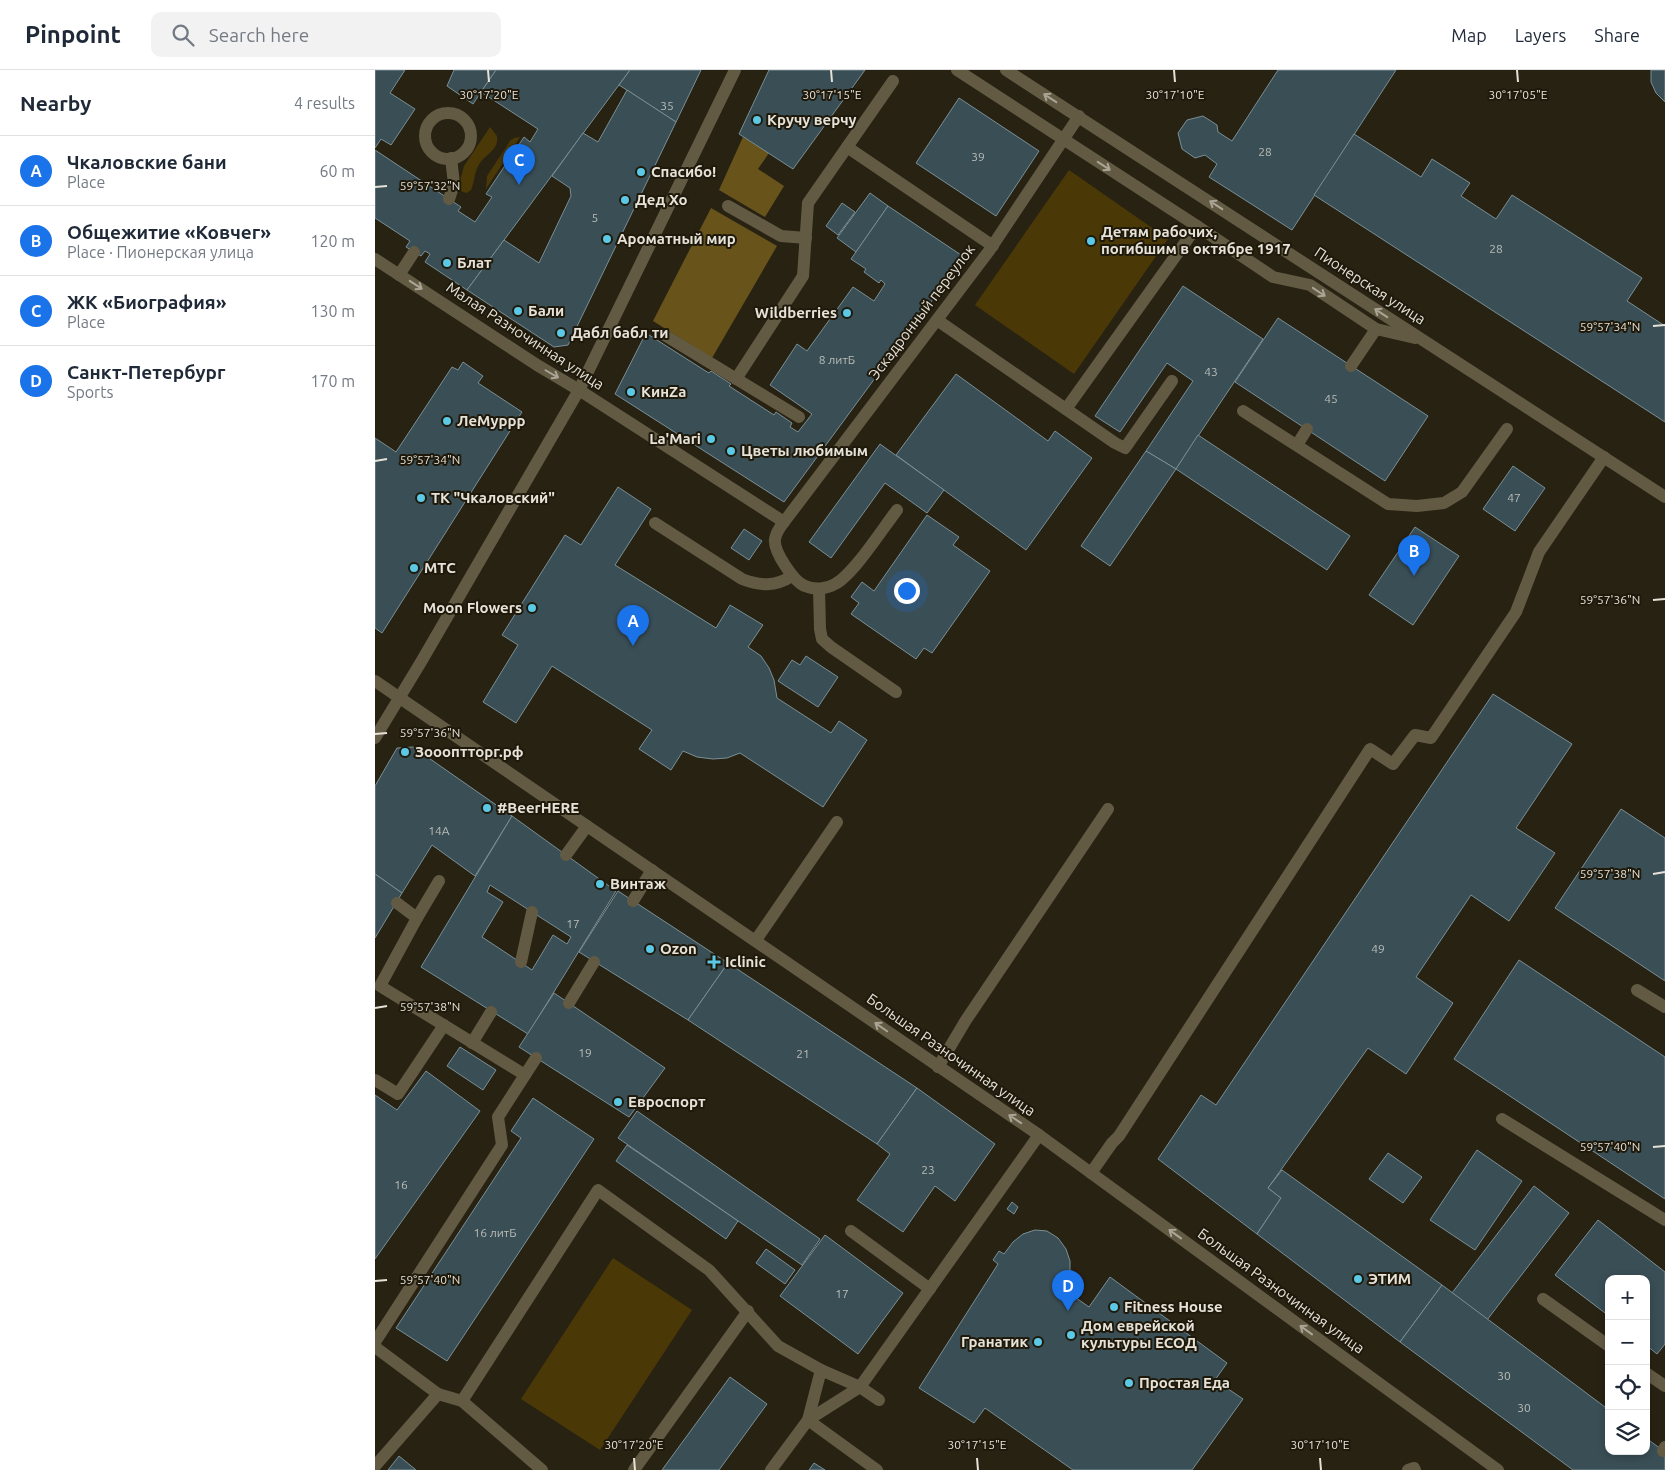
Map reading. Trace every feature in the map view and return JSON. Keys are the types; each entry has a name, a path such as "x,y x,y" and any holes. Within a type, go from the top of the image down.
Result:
{"street":[{"path":"375,738 426,654 579,390 735,70"},
{"path":"957,70 1273,277 1310,285 1376,329 1422,340"},
{"name":"Пионерская улица","path":"1007,70 1665,498"},
{"path":"736,379 803,276 808,202 893,81"},
{"name":"Эскадронный переулок","path":"792,576 775,549 775,540 783,522 993,246 1079,116"},
{"path":"847,147 993,246"},
{"path":"449,199 454,184 451,158"},
{"path":"728,206 781,236 806,238"},
{"path":"1066,409 1197,226"},
{"path":"399,275 414,252"},
{"name":"Малая Разночинная улица","path":"375,259 783,522"},
{"path":"937,320 1125,448 1172,380"},
{"path":"1351,366 1376,329"},
{"path":"666,336 799,417"},
{"path":"1243,411 1388,504 1417,506 1443,503 1462,492 1507,429"},
{"path":"1297,445 1307,429"},
{"path":"1091,1173 1111,1143 1119,1136 1370,749 1393,764 1415,735 1431,738 1516,612 1539,552 1603,457"},
{"path":"655,524 741,579 757,584 770,585 792,576 804,586 819,588 835,584 849,572 897,510"},
{"path":"819,588 823,639 831,647 896,692"},
{"name":"Большая Разночинная улица","path":"375,681 1039,1135 1498,1470"},
{"path":"938,1066 1107,809"},
{"path":"756,940 837,822"},
{"path":"566,855 587,826"},
{"path":"633,901 652,870"},
{"path":"439,881 377,990 444,1025 525,1075"},
{"path":"397,903 417,918"},
{"path":"521,962 532,912"},
{"path":"569,1003 594,962"},
{"path":"1637,990 1665,1007"},
{"path":"472,1043 491,1012"},
{"path":"375,1080 398,1094 444,1025"},
{"path":"375,1342 502,1145 498,1117 536,1058"},
{"path":"1502,1119 1665,1220"},
{"path":"771,1470 808,1420 860,1386 1039,1135"},
{"path":"462,1401 598,1190 709,1270 778,1346 821,1370 860,1386 879,1400"},
{"path":"851,1231 929,1289"},
{"path":"1543,1299 1605,1343"},
{"path":"634,1470 748,1311"},
{"path":"375,1347 438,1394 462,1401 542,1470"},
{"path":"808,1420 821,1370"},
{"path":"1650,1376 1665,1386"},
{"path":"375,1466 438,1394"},
{"path":"808,1420 877,1470"},
{"path":"1408,1470 1414,1468 1415,1470"}],"shaded area":[{"path":"490,127 497,136 496,145 478,166 471,190 467,193 460,191 464,166"},
{"path":"520,137 486,189 487,176 510,141"},
{"path":"743,137 769,153 758,169 784,186 765,217 719,190"},
{"path":"1069,170 1168,239 1074,374 975,305"},
{"path":"711,208 777,246 712,358 653,321"},
{"path":"613,1258 692,1310 600,1450 521,1399"}],"building":[{"path":"375,70 405,70 390,93 415,109 391,145 381,139 375,148"},
{"path":"454,70 496,70 473,104 447,86"},
{"path":"496,70 630,70 467,290 425,262 430,254 425,251 421,256 406,247 410,241 375,218 375,150 461,207 458,211 475,222 492,197 486,194 524,137 530,142 538,129 481,92"},
{"path":"630,70 701,70 676,122 619,85"},
{"path":"769,70 865,70 793,169 739,134"},
{"path":"1278,70 1396,70 1292,230 1209,177 1217,164 1205,155 1195,158 1182,149 1178,133 1187,120 1203,116 1217,125 1218,132 1232,141"},
{"path":"1651,70 1665,70 1665,102 1656,93 1651,82"},
{"path":"627,90 676,122 568,345 554,347 467,290 504,240 539,263 571,196 570,188 552,176 583,133 598,142"},
{"path":"959,98 1039,151 996,216 916,163"},
{"path":"1354,134 1421,177 1432,159 1470,183 1461,196 1496,219 1512,195 1642,278 1627,301 1665,326 1665,422 1314,195"},
{"path":"870,193 888,206 856,252 837,238"},
{"path":"842,203 855,212 838,235 826,226"},
{"path":"888,206 964,257 784,502 615,394 646,333 709,373 711,371 731,384 729,386 774,415 776,412 792,423 790,427 798,432 812,414 770,385 797,344 807,351 853,287 874,301 885,284 881,280 879,283 864,272 866,269 851,259"},
{"path":"1183,286 1263,339 1176,469 1146,451 1193,381 1167,363 1120,432 1095,416"},
{"path":"1278,318 1428,416 1385,481 1235,382"},
{"name":"ТК \"Чкаловский\"","path":"463,362 483,376 478,383 522,412 382,633 375,628 375,438 396,452 452,367 458,370"},
{"path":"956,374 1048,441 1055,431 1092,458 1026,550 896,455"},
{"path":"1198,435 1350,536 1327,570 1176,469"},
{"path":"880,444 944,490 927,513 885,483 831,558 809,542"},
{"path":"1146,451 1176,469 1110,566 1081,546"},
{"path":"1513,466 1545,488 1515,531 1483,509"},
{"path":"618,487 651,509 615,565 716,628 730,605 763,625 748,647 761,656 769,668 774,680 777,698 831,733 839,721 867,740 823,807 740,753 727,758 713,759 697,757 683,751 671,770 639,749 652,730 552,666 516,723 483,702 518,645 502,635 565,535 581,545"},
{"path":"927,515 959,537 953,545 990,571 932,653 924,648 916,659 851,614 859,603 851,597 862,582 874,591"},
{"path":"1415,527 1459,556 1413,625 1369,595"},
{"path":"744,529 762,541 749,560 731,548"},
{"path":"806,656 838,677 818,707 778,681 792,660 800,665"},
{"path":"1493,694 1572,744 1516,828 1555,853 1509,921 1471,895 1416,977 1453,1003 1406,1074 1368,1048 1268,1188 1281,1198 1257,1234 1158,1159 1201,1095 1216,1105"},
{"path":"413,747 512,816 475,876 432,845 402,893 375,874 375,786 397,748"},
{"path":"1621,809 1665,838 1665,981 1555,908"},
{"path":"512,816 616,891 528,1034 421,967","holes":["490,885 571,937 567,944 553,935 532,970 482,937 503,902 487,892"]},
{"path":"375,874 402,893 375,938"},
{"path":"618,891 728,963 688,1020 579,952"},
{"path":"1519,960 1665,1057 1665,1199 1454,1059"},
{"path":"728,963 917,1088 877,1144 688,1020"},
{"path":"554,993 665,1068 629,1117 519,1047"},
{"path":"460,1047 496,1070 483,1090 447,1066"},
{"path":"426,1071 480,1111 375,1259 375,1095 397,1110"},
{"path":"917,1088 995,1144 955,1201 935,1186 903,1232 857,1200 890,1154 877,1144"},
{"path":"533,1098 594,1139 447,1361 396,1328 521,1138 511,1131"},
{"path":"637,1111 820,1239 802,1265 618,1138"},
{"path":"627,1145 738,1221 726,1239 616,1161"},
{"path":"1477,1150 1522,1181 1475,1250 1430,1220"},
{"path":"1388,1153 1422,1177 1403,1203 1369,1179"},
{"path":"1282,1170 1442,1285 1400,1342 1257,1234 1281,1198 1268,1188"},
{"path":"1534,1186 1569,1213 1487,1320 1452,1293"},
{"path":"1012,1202 1018,1207 1014,1214 1007,1209"},
{"path":"1598,1220 1665,1272 1665,1344 1657,1354 1650,1348 1650,1275 1605,1275 1605,1313 1555,1275"},
{"name":"Дом еврейской культуры ЕСОД","path":"1035,1230 1047,1231 1058,1238 1066,1249 1070,1261 1070,1274 1062,1288 1089,1307 1110,1277 1227,1363 1215,1380 1243,1399 1192,1470 1073,1470 985,1408 974,1423 919,1388 998,1264 993,1260 999,1251 1004,1254 1013,1242 1023,1234"},
{"path":"825,1235 903,1293 858,1354 780,1296"},
{"path":"766,1249 795,1270 785,1284 756,1263"},
{"path":"1442,1285 1605,1407 1605,1455 1650,1455 1650,1441 1665,1452 1665,1470 1573,1470 1400,1342"},
{"path":"730,1377 767,1404 719,1470 662,1470"},
{"path":"399,1456 416,1470 388,1470"},
{"path":"814,1463 825,1470 809,1470"}],"place":[{"name":"Кручу верчу","path":"757,120"},
{"name":"Спасибо!","path":"641,172"},
{"name":"ЖК «Биография»","path":"519,185"},
{"name":"Дед Хо","path":"625,200"},
{"name":"Ароматный мир","path":"607,239"},
{"name":"Детям рабочих, погибшим в октябре 1917","path":"1091,241"},
{"name":"Блат","path":"447,263"},
{"name":"Бали","path":"518,311"},
{"name":"Wildberries","path":"847,313"},
{"name":"Дабл бабл ти","path":"561,333"},
{"name":"КинZa","path":"631,392"},
{"name":"ЛеМуррр","path":"447,421"},
{"name":"La'Mari","path":"711,439"},
{"name":"Цветы любимым","path":"731,451"},
{"name":"ТК \"Чкаловский\"","path":"421,498"},
{"name":"МТС","path":"414,568"},
{"name":"Общежитие «Ковчег»","path":"1414,576"},
{"name":"Moon Flowers","path":"532,608"},
{"name":"Чкаловские бани","path":"633,646"},
{"name":"Зоооптторг.рф","path":"405,752"},
{"name":"#BeerHERE","path":"487,808"},
{"name":"Винтаж","path":"600,884"},
{"name":"Ozon","path":"650,949"},
{"name":"Iclinic","path":"714,962"},
{"name":"Евроcпорт","path":"618,1102"},
{"name":"ЭТИМ","path":"1358,1279"},
{"name":"Fitness House","path":"1114,1307"},
{"name":"Санкт-Петербург","path":"1068,1311"},
{"name":"Дом еврейской культуры ЕСОД","path":"1071,1335"},
{"name":"Гранатик","path":"1038,1342"},
{"name":"Простая Еда","path":"1129,1383"}]}
